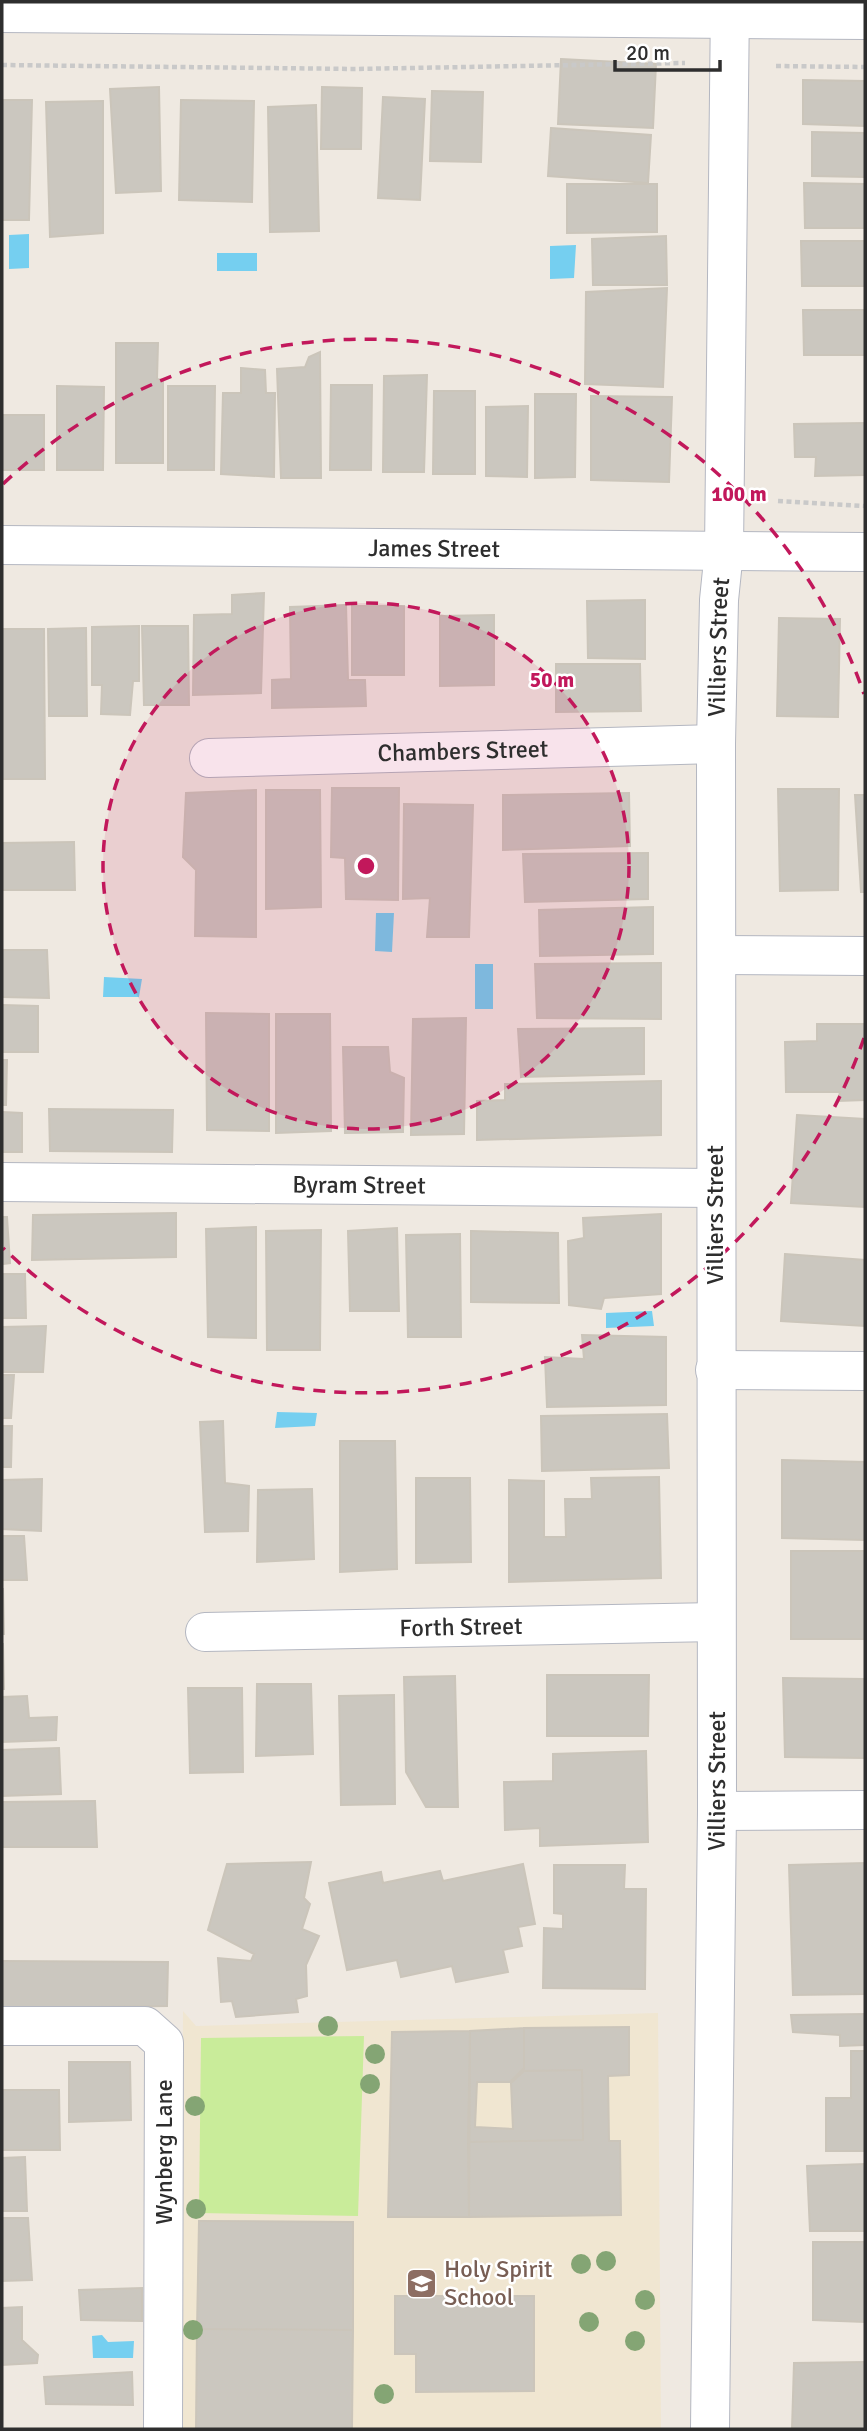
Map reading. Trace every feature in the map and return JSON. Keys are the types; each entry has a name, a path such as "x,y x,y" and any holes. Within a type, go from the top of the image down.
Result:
{"street":[{"path":"2,13 729,10 865,20"},
{"name":"Villiers Street","path":"710,2429 717,1811 716,744 719,600 724,551 729,10"},
{"name":"James Street","path":"2,545 865,552"},
{"name":"Chambers Street","path":"209,758 716,744"},
{"path":"717,955 865,956"},
{"name":"Byram Street","path":"2,1182 715,1188"},
{"path":"715,1370 865,1371"},
{"name":"Forth Street","path":"205,1632 716,1622"},
{"path":"717,1811 865,1810"},
{"name":"Wynberg Lane","path":"2,2026 145,2026 164,2043 163,2429"}],"path":[{"path":"2,65 355,69 685,63"},
{"path":"776,66 865,67"},
{"path":"778,501 865,506"}],"shaded area":[{"name":"Holy Spirit School","path":"183,2011 196,2026 658,2013 661,2429 181,2429"}],"green space":[{"path":"364,2036 358,2216 199,2213 201,2038"}],"water":[{"path":"29,234 29,268 9,269 9,235"},
{"path":"576,245 574,278 550,279 550,246"},
{"path":"217,253 257,253 257,271 217,271"},
{"path":"376,913 394,913 392,952 375,951"},
{"path":"475,964 493,964 493,1009 475,1009"},
{"path":"104,977 142,979 139,997 103,997"},
{"path":"652,1311 654,1326 606,1328 606,1313"},
{"path":"277,1412 317,1413 315,1426 275,1428"},
{"path":"102,2335 108,2342 134,2341 133,2358 93,2358 92,2336"}],"building":[{"path":"561,59 656,64 653,128 558,124"},
{"path":"803,80 865,81 865,126 803,124"},
{"path":"159,87 161,191 116,193 110,89"},
{"path":"322,87 362,88 361,149 321,149"},
{"path":"432,91 483,92 481,162 430,161"},
{"path":"383,97 425,99 420,200 378,198"},
{"path":"2,100 32,100 29,220 2,220"},
{"path":"181,100 254,101 252,202 179,200"},
{"path":"103,101 103,233 50,237 46,102"},
{"path":"316,105 319,231 270,232 268,107"},
{"path":"551,128 651,135 648,183 548,176"},
{"path":"812,132 865,133 865,177 812,176"},
{"path":"804,183 865,184 865,228 805,228"},
{"path":"567,184 657,184 657,232 567,233"},
{"path":"666,236 667,285 593,285 592,239"},
{"path":"801,241 865,241 865,286 802,286"},
{"path":"667,288 663,387 585,384 586,292"},
{"path":"803,310 865,310 865,355 804,355"},
{"path":"116,343 158,343 157,379 163,380 163,463 116,463"},
{"path":"320,352 321,478 281,478 277,369 305,367 309,357"},
{"path":"241,368 265,370 266,393 275,393 274,477 221,474 223,393 241,393"},
{"path":"427,375 424,472 383,472 384,376"},
{"path":"331,385 372,385 371,470 330,470"},
{"path":"57,386 104,387 103,470 57,470"},
{"path":"168,386 215,386 214,470 168,470"},
{"path":"434,391 475,391 475,474 433,474"},
{"path":"535,394 576,394 575,477 535,478"},
{"path":"591,396 672,397 669,482 591,480"},
{"path":"528,406 527,477 486,476 486,407"},
{"path":"2,415 44,415 44,470 2,470"},
{"path":"865,423 865,475 815,476 816,457 795,457 794,424"},
{"path":"264,593 261,693 193,695 194,615 232,614 232,595"},
{"path":"645,600 645,659 588,658 587,601"},
{"path":"346,605 348,680 365,680 366,706 272,708 272,680 291,679 290,607"},
{"path":"352,606 404,606 404,675 352,675"},
{"path":"494,615 494,685 440,686 440,616"},
{"path":"779,618 840,619 838,717 777,716"},
{"path":"139,626 139,681 133,681 130,715 101,714 102,685 92,685 92,627"},
{"path":"142,626 188,626 189,705 144,705"},
{"path":"86,628 87,716 49,716 48,629"},
{"path":"2,629 44,629 45,779 2,779"},
{"path":"556,664 640,664 641,711 556,712"},
{"path":"332,788 399,788 398,900 346,899 345,858 331,857"},
{"path":"778,789 839,789 838,890 780,891"},
{"path":"256,790 256,937 195,936 196,870 183,857 186,793"},
{"path":"266,790 320,790 321,907 266,909"},
{"path":"629,793 630,846 503,850 503,795"},
{"path":"855,795 865,795 865,892 861,892"},
{"path":"404,804 473,805 469,937 427,937 430,898 403,899"},
{"path":"74,842 75,890 2,890 2,843"},
{"path":"648,853 648,899 525,902 523,854"},
{"path":"653,907 653,954 540,956 539,910"},
{"path":"2,950 47,950 49,998 2,997"},
{"path":"661,963 661,1019 537,1018 535,964"},
{"path":"2,1005 38,1006 38,1052 2,1052"},
{"path":"206,1013 269,1014 269,1131 207,1130"},
{"path":"276,1014 330,1014 331,1131 276,1133"},
{"path":"466,1018 464,1134 411,1135 413,1019"},
{"path":"817,1024 865,1024 865,1100 838,1101 840,1092 786,1092 785,1042 817,1041"},
{"path":"644,1028 644,1074 521,1077 518,1029"},
{"path":"343,1047 388,1047 390,1072 404,1078 403,1132 345,1133"},
{"path":"2,1060 7,1060 6,1105 2,1105"},
{"path":"661,1081 661,1135 477,1140 477,1101 505,1100 505,1084"},
{"path":"49,1109 173,1110 172,1152 50,1151"},
{"path":"2,1112 22,1113 22,1152 2,1152"},
{"path":"797,1115 865,1119 865,1207 791,1203"},
{"path":"176,1213 176,1257 32,1260 33,1215"},
{"path":"661,1214 661,1294 604,1298 601,1309 569,1305 568,1241 584,1238 583,1218"},
{"path":"2,1217 7,1217 10,1263 2,1264"},
{"path":"256,1227 256,1338 208,1337 206,1229"},
{"path":"397,1228 399,1311 350,1311 348,1231"},
{"path":"321,1230 320,1350 267,1350 266,1231"},
{"path":"471,1231 558,1233 559,1303 471,1302"},
{"path":"460,1234 461,1337 408,1337 406,1235"},
{"path":"785,1254 865,1260 865,1326 781,1321"},
{"path":"2,1274 25,1274 26,1318 2,1318"},
{"path":"46,1326 43,1372 2,1372 2,1327"},
{"path":"582,1335 666,1337 666,1405 547,1407 545,1357 584,1359"},
{"path":"2,1375 14,1375 11,1418 2,1418"},
{"path":"667,1414 669,1468 542,1471 541,1416"},
{"path":"223,1421 225,1483 249,1486 248,1531 205,1532 200,1422"},
{"path":"2,1426 12,1426 11,1467 2,1467"},
{"path":"340,1441 395,1441 397,1569 340,1572"},
{"path":"782,1460 865,1462 865,1540 782,1538"},
{"path":"659,1477 661,1578 509,1582 509,1480 544,1481 544,1537 566,1537 565,1499 592,1499 591,1478"},
{"path":"416,1478 470,1478 471,1562 416,1563"},
{"path":"42,1479 41,1531 2,1529 2,1480"},
{"path":"312,1489 314,1559 257,1562 258,1490"},
{"path":"2,1536 24,1536 27,1580 2,1580"},
{"path":"791,1551 865,1551 865,1639 791,1639"},
{"path":"3,1589 4,1634 2,1634"},
{"path":"3,1644 4,1689 2,1689"},
{"path":"547,1675 649,1675 648,1736 547,1736"},
{"path":"455,1676 458,1807 426,1807 406,1772 404,1677"},
{"path":"783,1678 865,1679 865,1758 785,1757"},
{"path":"257,1684 311,1684 313,1754 256,1756"},
{"path":"188,1688 242,1688 243,1772 190,1773"},
{"path":"394,1695 395,1804 341,1805 339,1696"},
{"path":"27,1696 29,1718 57,1717 56,1740 2,1742 2,1697"},
{"path":"59,1748 61,1794 2,1796 2,1750"},
{"path":"646,1751 648,1842 540,1846 540,1828 505,1830 504,1782 553,1781 553,1754"},
{"path":"95,1801 97,1847 2,1847 2,1802"},
{"path":"311,1862 304,1898 310,1904 302,1929 319,1936 306,1965 307,1996 296,1999 298,2012 236,2017 232,2001 221,2002 218,1958 251,1961 254,1954 208,1930 227,1864"},
{"path":"865,1863 865,1994 793,1995 789,1865"},
{"path":"523,1864 535,1924 518,1927 522,1946 503,1950 508,1972 456,1982 452,1966 401,1977 397,1960 347,1970 329,1883 381,1872 383,1883 440,1871 443,1881"},
{"path":"554,1865 625,1865 624,1889 646,1889 645,1989 543,1988 544,1928 563,1929 563,1914 554,1913"},
{"path":"2,1961 168,1962 167,2006 2,2008"},
{"path":"865,2014 865,2045 840,2046 840,2035 793,2032 791,2015"},
{"path":"629,2027 629,2075 608,2076 609,2141 620,2141 621,2215 469,2217 468,2142 583,2140 582,2070 524,2071 524,2028"},
{"path":"524,2028 524,2068 510,2082 477,2082 475,2127 513,2129 511,2083 524,2071 582,2070 583,2140 468,2142 470,2031"},
{"path":"470,2031 469,2217 388,2217 392,2032"},
{"path":"851,2051 865,2051 865,2151 826,2151 826,2098 851,2098"},
{"path":"69,2062 130,2062 131,2120 69,2122"},
{"path":"2,2090 59,2090 60,2150 2,2150"},
{"path":"25,2157 27,2211 2,2211 2,2158"},
{"path":"865,2164 865,2231 810,2231 807,2166"},
{"path":"2,2218 28,2218 32,2280 2,2281"},
{"path":"199,2221 353,2222 353,2330 197,2329"},
{"path":"813,2242 865,2242 865,2322 813,2320"},
{"path":"142,2288 142,2321 81,2320 79,2290"},
{"path":"395,2296 534,2296 534,2391 416,2392 416,2354 395,2354"},
{"path":"22,2307 22,2340 38,2355 37,2363 2,2365 2,2308"},
{"path":"197,2329 353,2330 352,2429 196,2429"},
{"path":"865,2362 865,2429 792,2429 794,2363"},
{"path":"132,2372 133,2405 46,2404 44,2377"}],"place":[{"name":"Holy Spirit School","path":"421,2283"}]}
